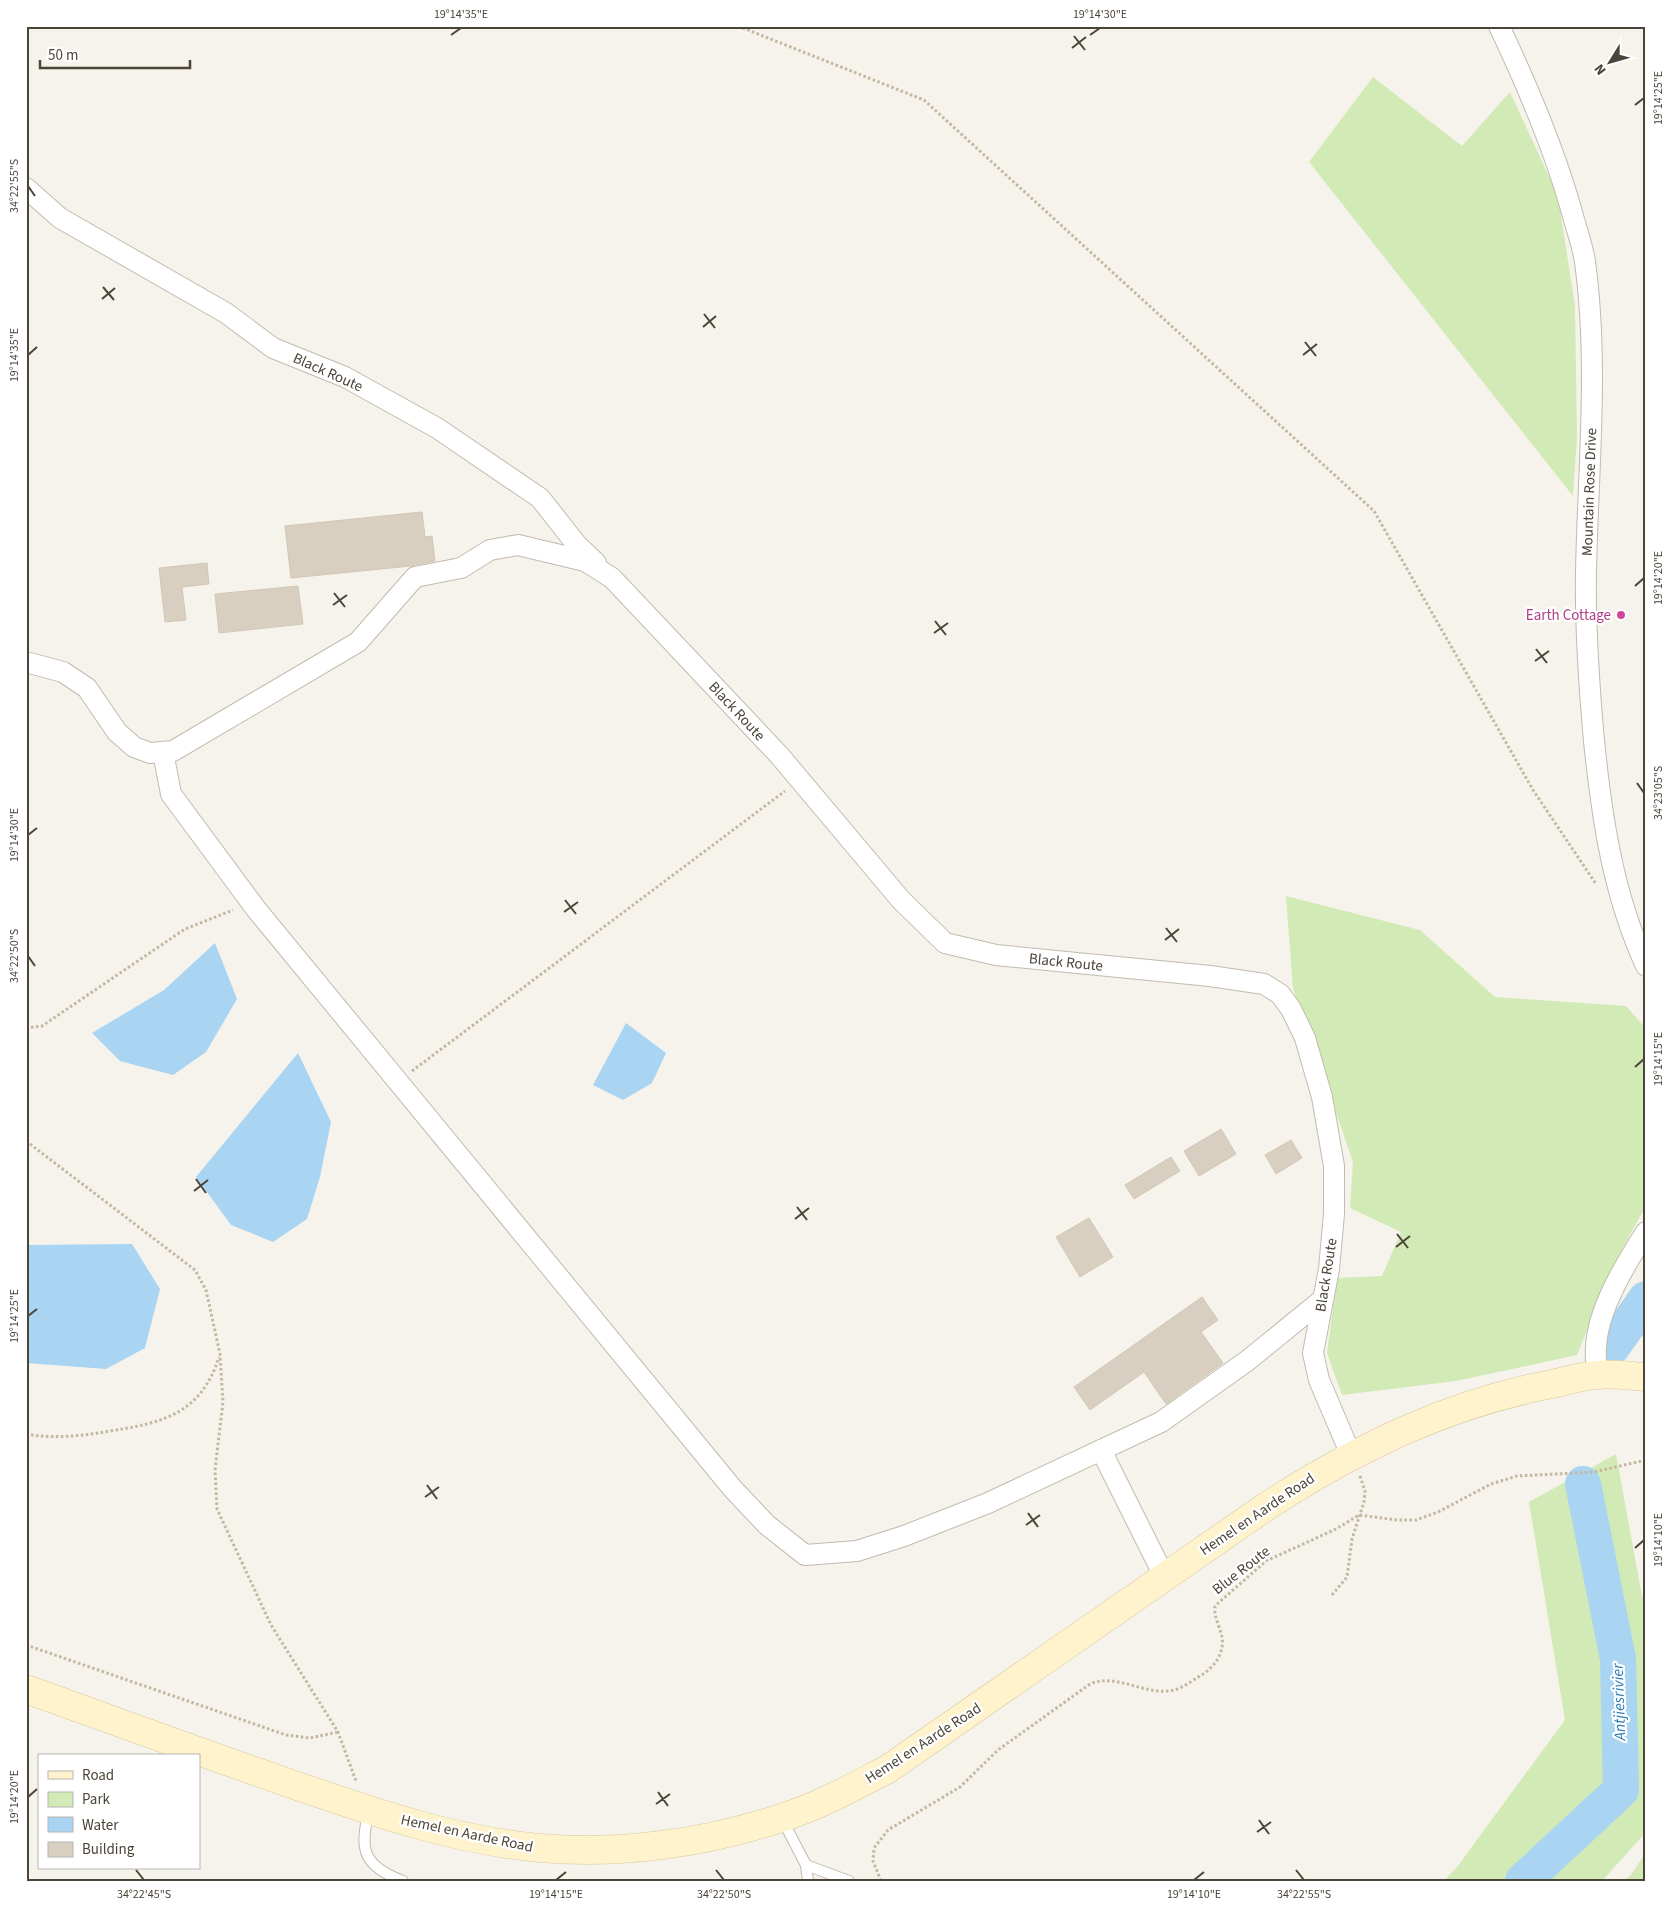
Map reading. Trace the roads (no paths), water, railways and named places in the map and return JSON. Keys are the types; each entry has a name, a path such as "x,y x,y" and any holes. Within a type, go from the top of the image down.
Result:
{"main road":[{"name":"Hemel en Aarde Road","path":"26,1689 210,1756 366,1809 505,1844 588,1850 674,1842 746,1828 781,1818 831,1798 888,1768 1264,1508 1320,1472 1351,1455 1464,1406 1534,1387 1597,1375 1646,1376"}],"street":[{"name":"Mountain Rose Drive","path":"1499,26 1541,121 1567,193 1585,260 1594,370 1586,575 1589,687 1602,812 1612,873 1633,938 1646,966"},
{"name":"Black Route","path":"26,188 60,218 226,313 273,348 345,377 437,428 540,498 577,544 612,578 800,780 901,900 939,938 953,947 996,954 1264,984 1280,994 1291,1009 1305,1038 1322,1097 1334,1166 1334,1214 1328,1269 1313,1353 1319,1380 1351,1455"},
{"name":"Black Route","path":"26,662 64,672 88,688 117,732 134,747 150,753 173,751 358,642 415,578 461,568 490,550 518,545 585,561 612,578"},
{"path":"163,752 171,794 256,909 733,1489 766,1525 805,1555 857,1551 904,1536 988,1503 1101,1450 1169,1416 1268,1344 1322,1300"},
{"path":"1597,1375 1596,1347 1601,1320 1631,1255 1646,1232"},
{"path":"1101,1450 1165,1578"}],"lane":[{"path":"366,1809 363,1841 367,1857 382,1871 403,1881"},
{"path":"781,1818 806,1865 808,1881"},
{"path":"806,1865 849,1881"}],"water":[{"path":"215,943 237,999 206,1052 173,1075 120,1061 92,1033 164,990"},
{"path":"626,1023 666,1053 652,1083 623,1100 593,1085"},
{"path":"298,1053 331,1122 320,1177 307,1219 273,1242 231,1225 196,1177"},
{"path":"132,1244 160,1289 145,1348 106,1369 26,1363 26,1245"}],"waterway":[{"name":"Antjiesrivier","path":"1612,1347 1646,1299"},
{"name":"Antjiesrivier","path":"1523,1881 1621,1790 1618,1659 1583,1484"}],"place":[{"name":"Earth Cottage","path":"1621,615"}]}
